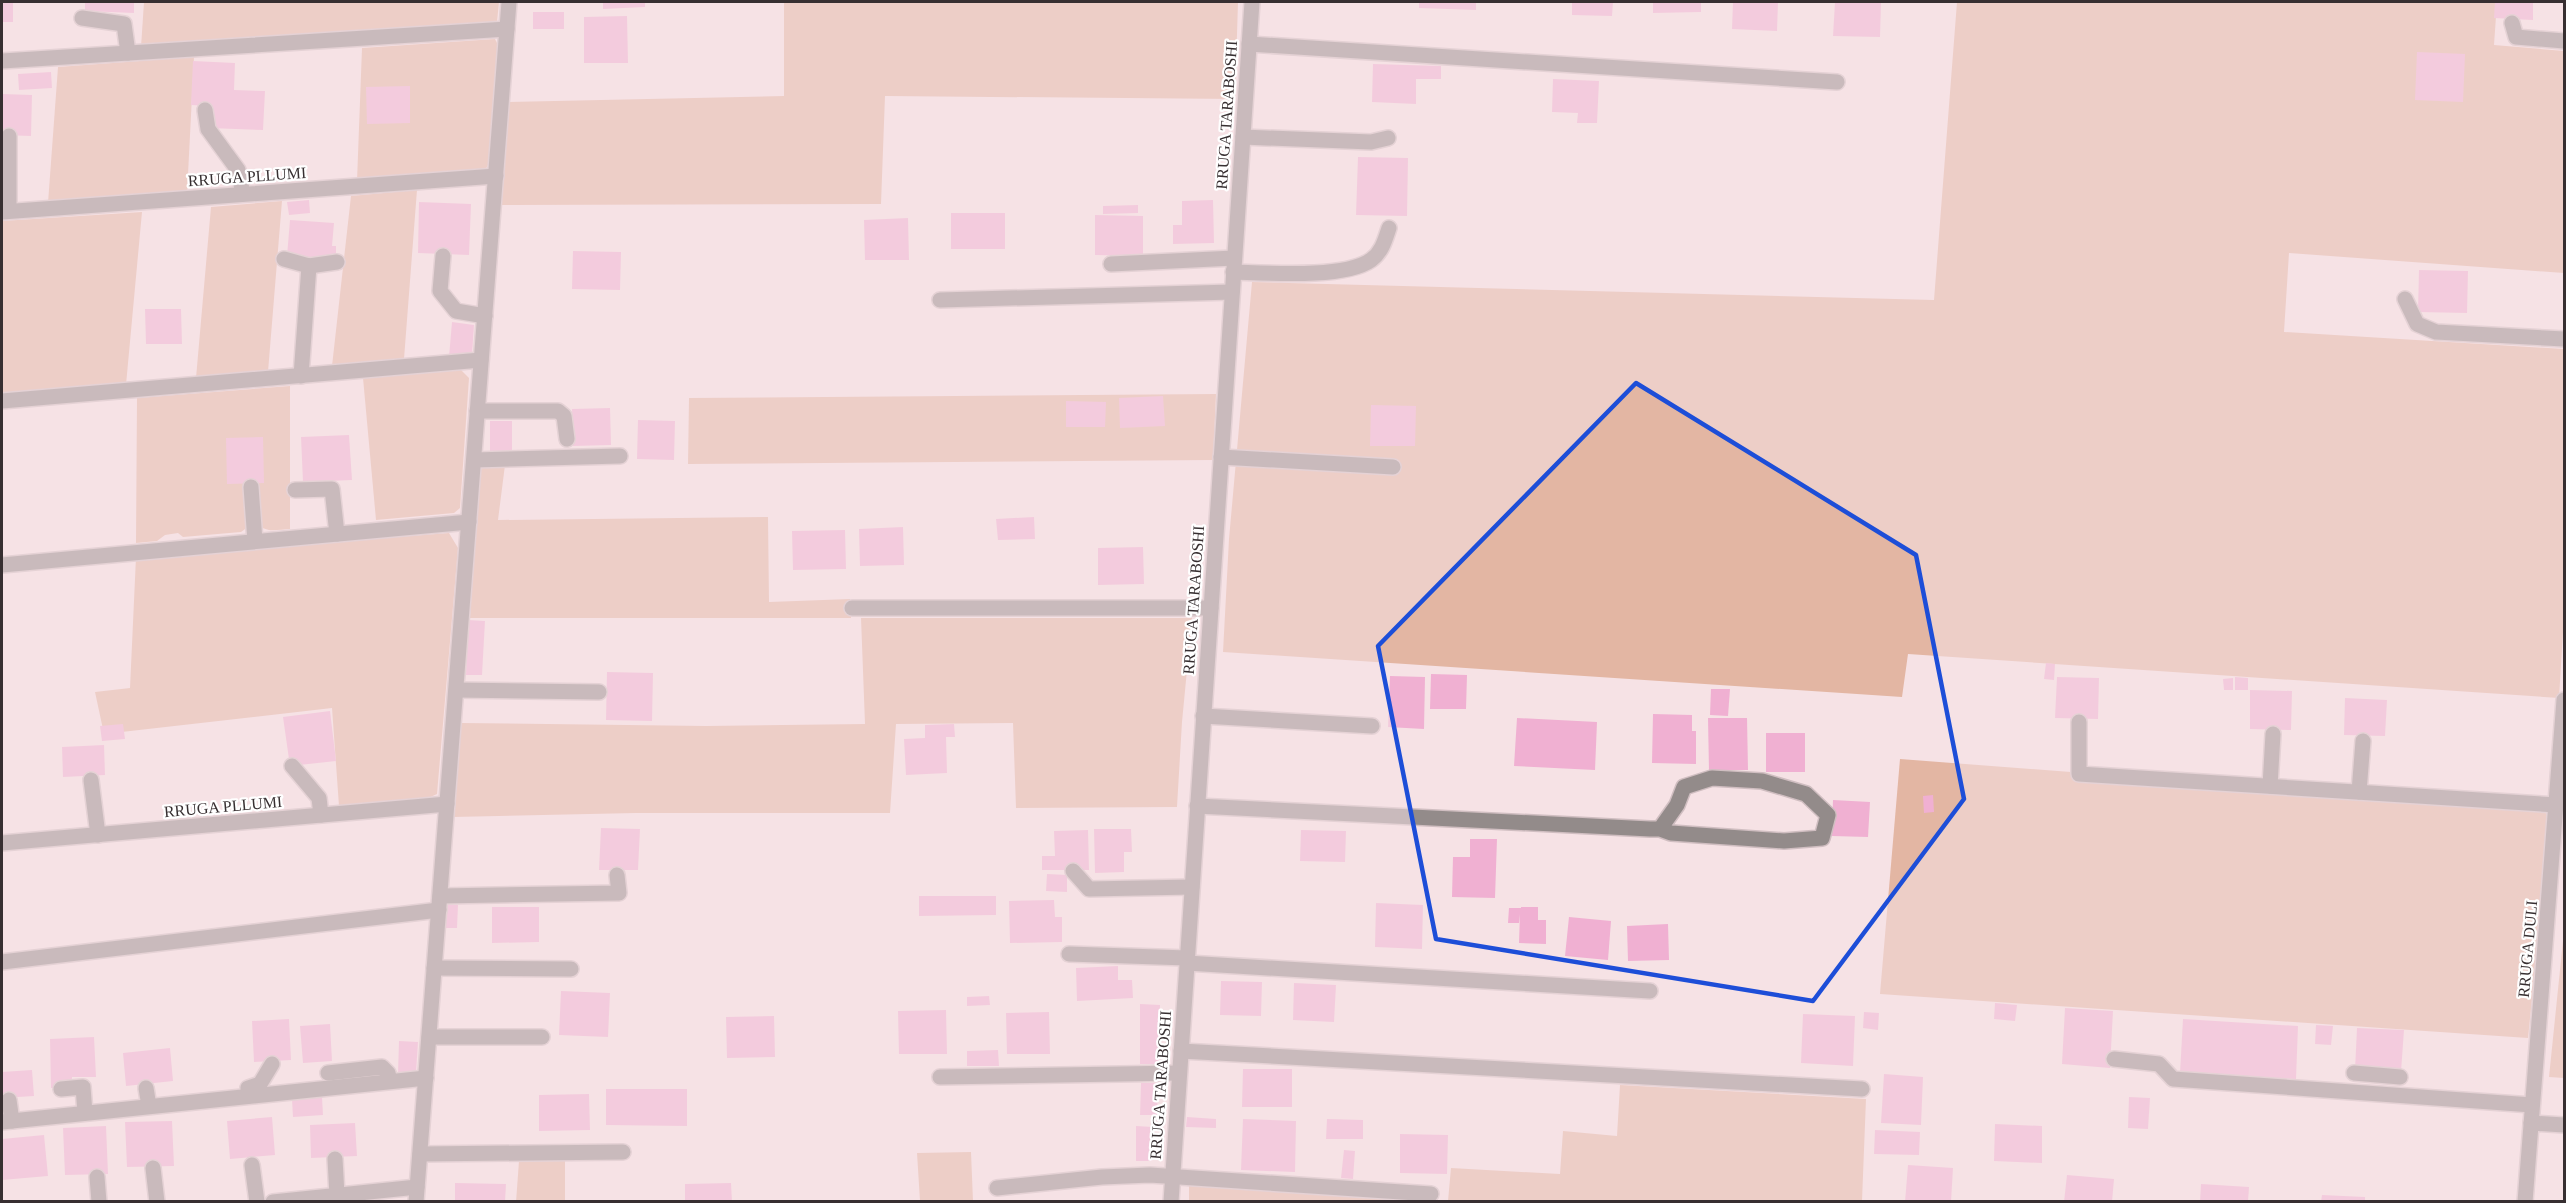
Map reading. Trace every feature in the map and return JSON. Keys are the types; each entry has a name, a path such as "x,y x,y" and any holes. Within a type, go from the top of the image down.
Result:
{"street":[{"path":"273,1202 337,1195 417,1194 509,2"},
{"name":"RRUGA TARABOSHI","path":"1171,1202 1252,2"},
{"path":"82,18 124,24 128,53"},
{"path":"2512,23 2516,37 2565,41"},
{"path":"2,61 507,29"},
{"path":"1249,44 1837,82"},
{"path":"206,110 208,129 238,170 243,194"},
{"path":"5,212 9,136"},
{"path":"1243,137 1371,142 1388,138"},
{"name":"RRUGA PLLUMI","path":"5,212 496,176"},
{"path":"1111,264 1234,265 1308,273 1348,269 1370,260 1382,248 1389,228"},
{"path":"443,256 440,291 456,311 485,316"},
{"path":"284,259 309,266 337,262"},
{"path":"302,376 309,266"},
{"path":"940,300 1232,292"},
{"path":"2405,298 2417,324 2436,332 2565,339"},
{"path":"2,401 482,360"},
{"path":"477,411 558,411 564,416 567,440"},
{"path":"474,460 620,456"},
{"path":"1221,457 1393,467"},
{"path":"251,487 255,541"},
{"path":"295,490 332,489 337,534"},
{"path":"2,565 469,522"},
{"path":"852,608 1211,608"},
{"path":"456,690 600,692"},
{"name":"RRUGA DULI","path":"2525,1202 2565,700"},
{"path":"1203,716 1372,726"},
{"path":"2079,722 2079,774 2556,805"},
{"path":"2270,786 2273,734"},
{"path":"2359,792 2363,741"},
{"path":"292,766 320,798 321,815"},
{"path":"1197,806 1632,830 1660,829 1671,833 1793,840 1822,838 1828,815 1806,794 1761,781 1712,778 1683,787 1677,805 1660,829"},
{"path":"91,780 98,834"},
{"name":"RRUGA PLLUMI","path":"2,843 447,804"},
{"path":"1073,871 1089,889 1191,887"},
{"path":"2,962 440,903 619,893 617,875"},
{"path":"1069,954 1650,991"},
{"path":"434,968 571,969"},
{"path":"429,1037 542,1036"},
{"path":"1180,1051 1862,1089"},
{"path":"2114,1059 2159,1064 2173,1078 2532,1105"},
{"path":"249,1096 248,1088 260,1084 272,1064"},
{"path":"328,1073 382,1067 390,1081"},
{"path":"940,1077 1179,1073"},
{"path":"2354,1073 2400,1077"},
{"path":"2374,1094 2376,1075"},
{"path":"9,1100 7,1121 426,1078"},
{"path":"61,1089 83,1087 86,1113"},
{"path":"146,1088 149,1106"},
{"path":"2531,1123 2565,1125"},
{"path":"420,1154 623,1152"},
{"path":"335,1159 337,1195"},
{"path":"252,1165 257,1202"},
{"path":"153,1168 157,1202"},
{"path":"997,1188 1102,1177 1150,1175 1431,1194"},
{"path":"97,1177 99,1202"}],"highlighted area":[{"path":"1636,383 1916,555 1964,799 1813,1001 1436,939 1378,646"}],"shaded area":[{"path":"144,2 499,2 497,22 141,47"},
{"path":"1238,2 1235,99 885,96 881,204 501,205 508,102 784,96 784,3"},
{"path":"1957,2 2497,2 2494,45 2564,51 2564,273 2289,253 2284,332 2564,349 2564,616 2559,698 1908,654 1902,697 1223,652 1229,539 1252,282 1934,300"},
{"path":"495,39 498,45 488,165 484,172 357,181 362,48"},
{"path":"194,57 187,194 48,203 58,67"},
{"path":"417,190 404,359 332,366 351,196"},
{"path":"282,201 268,372 196,378 211,207"},
{"path":"142,212 126,385 2,394 2,221"},
{"path":"460,369 469,378 460,508 454,513 376,520 363,378"},
{"path":"290,386 290,529 271,530 252,526 241,532 183,537 178,533 165,535 157,541 136,543 137,398"},
{"path":"1216,394 1213,460 688,464 689,398"},
{"path":"505,465 498,520 768,517 769,602 850,599 851,618 470,618 480,466"},
{"path":"449,533 458,548 437,794 426,799 339,806 332,708 104,734 95,692 130,688 136,557"},
{"path":"861,618 1192,618 1177,807 1016,808 1013,723 896,724 890,813 636,813 453,817 461,723 706,726 865,724"},
{"path":"1900,759 2539,808 2550,820 2528,1038 1880,994"},
{"path":"2564,931 2564,1078 2549,1077"},
{"path":"1620,1085 1866,1099 1862,1201 1448,1201 1451,1168 1560,1174 1563,1131 1617,1136"},
{"path":"971,1152 973,1201 920,1201 917,1153"},
{"path":"565,1160 565,1201 516,1202 519,1161"},
{"path":"1189,1186 1418,1201 1189,1201"}],"building":[{"path":"2,2 13,2 13,22 2,22"},
{"path":"85,2 134,2 134,13 85,11"},
{"path":"603,2 645,2 645,7 603,9"},
{"path":"1419,2 1476,2 1476,10 1419,8"},
{"path":"1572,2 1613,2 1612,16 1572,15"},
{"path":"1653,2 1701,2 1701,12 1653,13"},
{"path":"1733,2 1778,2 1777,31 1732,29"},
{"path":"1835,2 1881,2 1880,37 1833,36"},
{"path":"2495,2 2533,2 2533,20 2494,18"},
{"path":"533,12 564,12 564,29 533,29"},
{"path":"627,16 628,63 584,63 584,17"},
{"path":"2417,52 2465,54 2463,102 2415,100"},
{"path":"193,61 235,63 234,90 265,91 263,130 209,128 210,106 191,105"},
{"path":"1373,64 1441,66 1441,79 1416,79 1416,104 1372,102"},
{"path":"51,72 52,88 19,90 18,74"},
{"path":"1553,79 1599,81 1597,123 1577,123 1578,113 1552,112"},
{"path":"410,86 410,123 367,124 366,87"},
{"path":"2,94 32,95 31,136 2,135"},
{"path":"1358,157 1408,158 1407,216 1356,215"},
{"path":"309,200 310,213 289,215 287,202"},
{"path":"1213,200 1214,243 1173,244 1173,225 1182,225 1182,201"},
{"path":"419,202 471,204 469,255 418,253"},
{"path":"1138,205 1138,213 1103,214 1103,206"},
{"path":"951,213 1005,213 1005,249 951,249"},
{"path":"1095,215 1143,216 1143,256 1095,255"},
{"path":"908,218 909,260 865,260 864,220"},
{"path":"290,220 334,223 332,246 336,246 336,259 287,256"},
{"path":"573,251 621,252 620,290 572,289"},
{"path":"2419,270 2468,271 2467,313 2418,312"},
{"path":"145,309 181,309 182,344 146,344"},
{"path":"452,322 474,325 472,355 449,357"},
{"path":"1163,396 1165,426 1120,428 1119,398"},
{"path":"1066,401 1106,402 1105,427 1066,427"},
{"path":"1371,405 1416,406 1415,446 1370,446"},
{"path":"610,408 611,445 573,446 572,409"},
{"path":"638,420 675,421 674,460 637,459"},
{"path":"490,421 512,421 512,454 490,454"},
{"path":"349,435 352,480 303,482 301,437"},
{"path":"263,437 264,483 227,484 226,438"},
{"path":"1034,517 1035,539 998,540 996,519"},
{"path":"903,527 904,565 860,566 859,529"},
{"path":"845,530 846,569 793,570 792,531"},
{"path":"1143,547 1144,584 1098,585 1098,548"},
{"path":"468,620 485,621 482,675 466,675"},
{"path":"2046,663 2055,664 2054,680 2044,679"},
{"path":"607,672 653,673 652,721 606,720"},
{"path":"1431,674 1467,675 1466,709 1430,709"},
{"path":"1390,676 1425,677 1424,729 1388,727"},
{"path":"2057,677 2099,678 2098,719 2055,718"},
{"path":"2235,677 2248,678 2248,690 2235,690"},
{"path":"2233,678 2233,690 2224,690 2223,679"},
{"path":"1711,689 1730,689 1728,716 1710,715"},
{"path":"2250,690 2292,691 2291,730 2250,729"},
{"path":"2345,698 2387,700 2385,736 2344,735"},
{"path":"330,711 336,761 290,766 283,717"},
{"path":"1653,714 1692,715 1692,731 1696,731 1696,764 1652,763"},
{"path":"1517,718 1597,722 1595,770 1514,766"},
{"path":"1708,718 1747,718 1748,770 1709,770"},
{"path":"123,724 125,739 102,741 100,726"},
{"path":"954,724 955,737 946,737 947,773 906,775 904,739 925,738 925,725"},
{"path":"1766,733 1805,733 1805,772 1766,772"},
{"path":"104,745 105,775 63,777 62,747"},
{"path":"1933,795 1934,812 1924,813 1923,796"},
{"path":"1833,800 1870,802 1868,837 1832,836"},
{"path":"601,828 640,829 638,870 599,870"},
{"path":"1094,829 1131,829 1132,852 1124,852 1124,872 1095,873"},
{"path":"1088,830 1089,870 1042,870 1042,856 1055,856 1054,831"},
{"path":"1301,830 1346,831 1345,862 1300,861"},
{"path":"1470,839 1497,839 1495,898 1452,897 1453,857 1470,857"},
{"path":"1047,874 1067,875 1067,892 1046,891"},
{"path":"919,896 996,896 996,915 919,916"},
{"path":"1054,900 1055,917 1062,917 1062,942 1010,943 1009,901"},
{"path":"1376,903 1423,905 1422,949 1375,947"},
{"path":"441,904 458,905 457,928 440,928"},
{"path":"492,907 539,907 539,942 492,943"},
{"path":"1538,907 1538,920 1546,920 1546,944 1519,943 1520,914 1519,923 1508,923 1509,908"},
{"path":"1569,917 1611,921 1608,960 1565,956"},
{"path":"1668,924 1669,960 1628,961 1627,926"},
{"path":"1118,966 1118,980 1132,980 1133,998 1077,1001 1076,968"},
{"path":"1221,981 1262,982 1261,1016 1220,1015"},
{"path":"1294,983 1336,985 1334,1022 1293,1020"},
{"path":"561,991 610,993 608,1037 559,1035"},
{"path":"989,996 990,1005 967,1006 967,997"},
{"path":"1995,1003 2017,1005 2015,1021 1994,1019"},
{"path":"1140,1004 1160,1005 1159,1064 1140,1064"},
{"path":"2065,1008 2113,1011 2110,1068 2062,1064"},
{"path":"946,1010 947,1054 899,1054 898,1011"},
{"path":"1049,1012 1050,1054 1007,1054 1006,1013"},
{"path":"1864,1012 1879,1013 1878,1030 1863,1028"},
{"path":"1803,1014 1855,1016 1853,1066 1801,1063"},
{"path":"774,1016 775,1057 727,1058 726,1017"},
{"path":"289,1019 291,1060 254,1062 252,1021"},
{"path":"2183,1019 2298,1026 2296,1079 2180,1073"},
{"path":"330,1024 332,1061 303,1063 300,1026"},
{"path":"2316,1025 2333,1026 2331,1045 2315,1044"},
{"path":"2357,1028 2404,1030 2401,1072 2355,1070"},
{"path":"94,1037 96,1077 72,1077 72,1088 51,1088 50,1039"},
{"path":"399,1041 418,1042 416,1073 398,1073"},
{"path":"170,1048 173,1081 126,1086 123,1053"},
{"path":"998,1050 999,1066 967,1066 967,1051"},
{"path":"1243,1069 1292,1069 1292,1107 1242,1107"},
{"path":"32,1070 34,1096 2,1098 2,1072"},
{"path":"1884,1074 1923,1077 1921,1125 1881,1123"},
{"path":"1141,1083 1158,1083 1157,1115 1140,1115"},
{"path":"606,1089 687,1089 687,1126 606,1125"},
{"path":"589,1094 590,1130 539,1131 539,1095"},
{"path":"322,1097 323,1115 293,1117 292,1100"},
{"path":"2129,1097 2150,1098 2148,1129 2128,1128"},
{"path":"272,1117 275,1155 230,1159 227,1121"},
{"path":"1187,1117 1216,1119 1216,1128 1186,1127"},
{"path":"1243,1119 1296,1121 1295,1172 1241,1170"},
{"path":"1327,1119 1363,1120 1363,1139 1326,1139"},
{"path":"172,1121 174,1166 127,1167 125,1122"},
{"path":"355,1123 357,1156 311,1158 310,1125"},
{"path":"1995,1124 2042,1126 2042,1163 1994,1161"},
{"path":"106,1126 108,1174 65,1175 63,1128"},
{"path":"1136,1126 1153,1127 1152,1161 1136,1161"},
{"path":"1875,1130 1920,1132 1919,1155 1874,1154"},
{"path":"1400,1134 1448,1135 1447,1174 1400,1173"},
{"path":"44,1135 48,1176 2,1180 2,1139"},
{"path":"1344,1150 1355,1151 1353,1179 1341,1178"},
{"path":"1908,1165 1953,1168 1951,1202 1905,1202"},
{"path":"2067,1175 2114,1179 2112,1202 2064,1202"},
{"path":"455,1183 506,1184 505,1202 455,1202"},
{"path":"731,1183 732,1202 685,1202 685,1184"},
{"path":"2201,1184 2249,1187 2248,1202 2200,1202"},
{"path":"2322,1195 2365,1197 2365,1202 2321,1202"}]}
